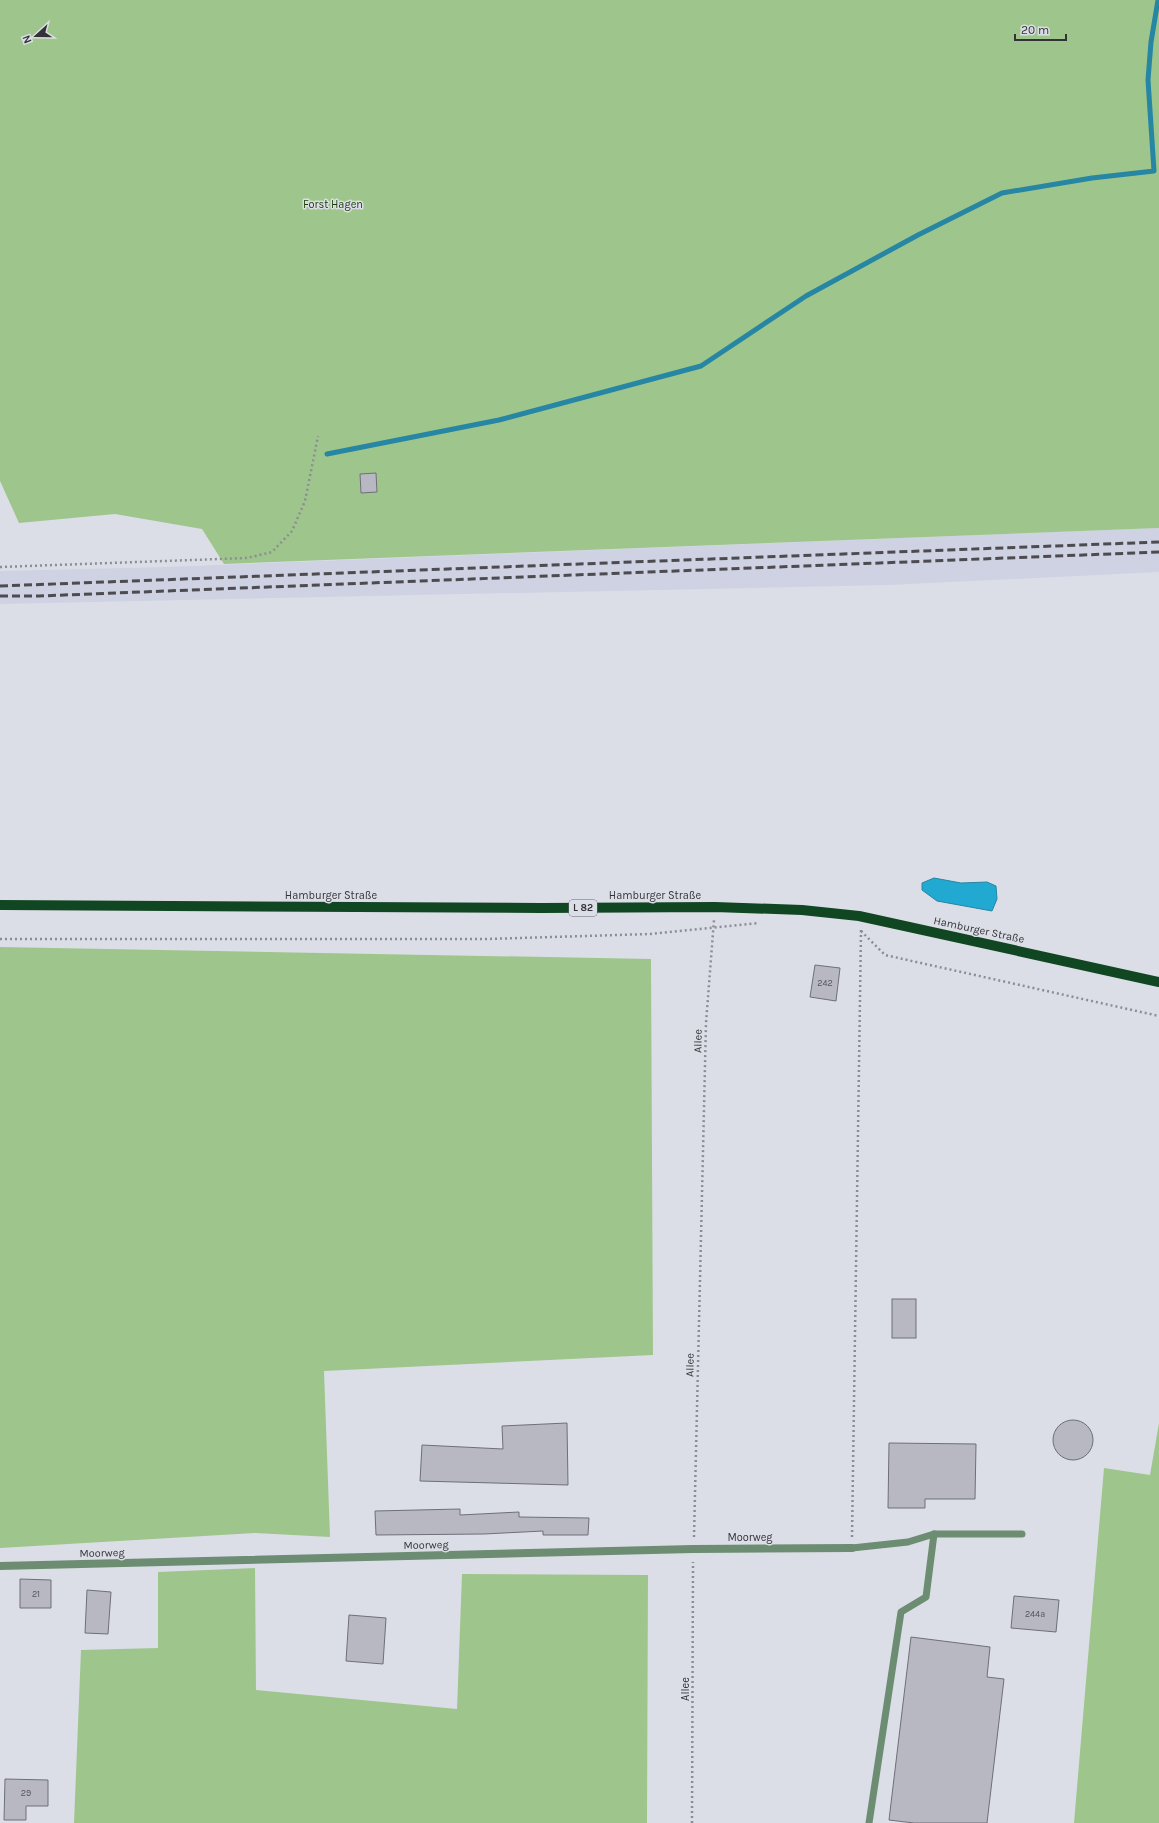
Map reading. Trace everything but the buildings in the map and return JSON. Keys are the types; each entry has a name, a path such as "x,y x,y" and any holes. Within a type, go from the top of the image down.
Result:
{"main road":[{"name":"Hamburger Straße","path":"0,905 541,908 715,907 802,910 859,916 1159,982"}],"street":[{"name":"Moorweg","path":"0,1566 693,1549 852,1548"}],"lane":[{"path":"852,1548 908,1542 934,1534 1022,1534"},
{"path":"869,1823 901,1612 926,1597 934,1534"}],"path":[{"path":"0,567 116,564 248,558 272,552 292,531 305,501 318,436"},
{"name":"Allee","path":"692,1823 693,1549 706,1023 715,907"},
{"path":"0,939 487,939 650,934 713,929 765,922"},
{"path":"854,930 861,931 885,955 1159,1016"},
{"path":"852,1548 861,931"}],"shaded area":[{"path":"1159,528 1159,572 889,585 0,604 0,571 166,567"}],"green space":[{"name":"Forst Hagen","path":"0,0 1159,0 1159,528 224,564 202,529 115,514 19,523 0,481"},
{"path":"0,947 651,959 653,1355 324,1371 330,1537 255,1533 0,1548"},
{"path":"1159,1423 1159,1823 1074,1823 1104,1468 1150,1475"},
{"path":"255,1568 256,1690 457,1709 462,1574 648,1575 647,1823 74,1823 81,1650 158,1648 158,1572"}],"water":[{"path":"934,878 961,883 987,882 996,886 997,899 992,911 937,901 922,890 922,883"}],"waterway":[{"path":"327,454 499,420 701,366 806,296 918,235 1002,193 1092,178 1154,171 1148,80 1151,42 1158,0"}],"railway":[{"path":"0,586 1159,542"},
{"path":"0,596 39,596 1159,552"}]}
